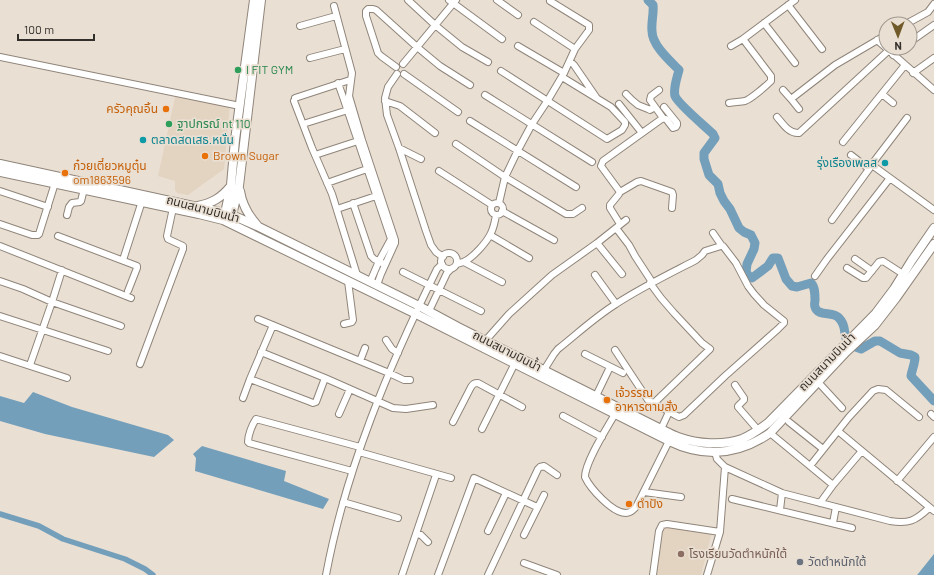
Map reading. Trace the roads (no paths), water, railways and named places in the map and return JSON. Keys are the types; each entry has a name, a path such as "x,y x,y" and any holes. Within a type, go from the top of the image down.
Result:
{"main road":[{"path":"254,0 235,140 235,186 245,208 257,226"},
{"path":"228,218 235,186 261,0"},
{"name":"ถนนสนามบินน้ำ","path":"0,164 195,206 228,218 257,226 429,311 661,429 678,437 692,441 710,443 727,443 734,441 758,430 768,423 854,340 894,290 934,228"},
{"name":"ถนนสนามบินน้ำ","path":"0,172 199,214 228,218 348,281 669,441 703,452 733,450 761,439 770,432 818,382 844,350"},
{"path":"195,206 212,202 235,186"},
{"name":"ถนนสนามบินน้ำ","path":"854,340 875,325 934,244"},
{"path":"367,290 377,285 379,296"}],"street":[{"path":"408,0 462,47 488,62"},
{"path":"497,0 518,15"},
{"path":"731,46 743,39 795,0"},
{"path":"396,67 398,64 403,64 453,1 502,39"},
{"path":"499,204 505,177 518,150 532,124 563,75 575,49 589,30 589,25 550,1"},
{"path":"918,17 928,12 934,4"},
{"path":"788,5 822,49"},
{"path":"334,6 352,73 346,96 348,110 360,140 367,169 376,196 382,208"},
{"path":"396,67 378,53 366,16 366,11 368,9 376,10 440,66 470,85"},
{"path":"300,26 336,16"},
{"path":"534,22 575,49"},
{"path":"764,23 795,63"},
{"path":"918,36 934,25"},
{"path":"729,103 746,100 767,86 771,81 772,76 743,39"},
{"path":"792,99 835,65 877,40"},
{"path":"501,71 607,138 622,130 626,125 611,107 518,46"},
{"path":"310,58 345,49"},
{"path":"777,117 789,131 799,133 888,56"},
{"path":"894,56 934,90"},
{"path":"0,57 240,106"},
{"path":"913,73 934,58"},
{"path":"570,61 598,99"},
{"path":"403,64 406,68 404,74"},
{"path":"844,142 905,65"},
{"path":"396,67 395,70 397,74"},
{"path":"397,74 404,74 458,112"},
{"path":"397,74 388,87 385,98 387,115 429,238 446,268 451,269"},
{"path":"350,80 294,99 337,209 357,275"},
{"path":"338,83 346,96 393,240 382,263 377,285"},
{"path":"659,90 650,98 650,100 673,128 676,127 677,122 664,107"},
{"path":"783,90 799,109"},
{"path":"626,94 638,105 650,110 655,107"},
{"path":"882,94 893,103"},
{"path":"485,95 592,162"},
{"path":"385,101 400,106 435,133"},
{"path":"619,104 642,133"},
{"path":"303,124 348,110"},
{"path":"620,192 601,166 603,161 664,118"},
{"path":"832,220 872,164 908,118"},
{"path":"470,121 576,187"},
{"path":"315,154 360,140"},
{"path":"456,144 505,177 566,214 572,214 582,208"},
{"path":"399,148 421,159"},
{"path":"852,156 890,178 934,210"},
{"path":"327,183 367,169"},
{"path":"439,171 492,205 496,203 499,204"},
{"path":"815,276 890,178"},
{"path":"654,403 710,349 702,343 661,298 618,226 610,205 620,194 620,192 637,182 643,181 672,192 672,208"},
{"path":"0,224 32,235 38,235 55,183"},
{"path":"67,215 69,207 72,203 81,201 84,189"},
{"path":"0,191 48,207"},
{"path":"337,209 376,196"},
{"path":"123,260 142,201"},
{"path":"354,203 371,256 382,263"},
{"path":"499,204 503,208 502,211 554,240"},
{"path":"492,205 491,211 496,215"},
{"path":"140,364 183,248 183,246 168,239 167,236 174,208"},
{"path":"429,311 447,273 457,264 464,262 476,253 490,235 496,215 502,211"},
{"path":"486,340 509,314 552,275 626,220"},
{"path":"615,350 648,400 679,417 684,415 784,323 784,321 764,305 749,288 736,262 713,233"},
{"path":"490,235 529,258"},
{"path":"58,236 137,266 128,291"},
{"path":"597,243 622,274"},
{"path":"0,246 131,298"},
{"path":"544,370 558,349 616,304 651,283 696,260 705,251 722,246"},
{"path":"326,575 343,502 352,471 389,373 437,269 447,254 452,254 456,259 457,264"},
{"path":"855,259 872,271"},
{"path":"847,268 863,278 866,278 879,262 883,261 903,274"},
{"path":"464,262 502,282"},
{"path":"30,365 62,270"},
{"path":"403,272 481,311"},
{"path":"595,276 616,304"},
{"path":"0,281 52,302 121,326"},
{"path":"344,324 354,320 348,281"},
{"path":"0,316 108,351"},
{"path":"258,319 404,380 410,380"},
{"path":"243,398 272,325"},
{"path":"386,340 392,349 398,353"},
{"path":"360,361 365,348"},
{"path":"261,352 393,408 406,409 433,405"},
{"path":"585,354 624,373"},
{"path":"0,356 67,378"},
{"path":"482,429 515,363"},
{"path":"596,396 610,367"},
{"path":"250,378 308,402 314,403 325,378"},
{"path":"818,382 842,408"},
{"path":"453,422 473,384 475,383 478,383 522,407"},
{"path":"735,385 744,398 738,407 758,430"},
{"path":"338,414 350,389"},
{"path":"810,466 849,417 874,391 878,389 886,390 919,417"},
{"path":"661,429 669,412"},
{"path":"615,414 586,469 585,476 596,494 616,510 630,513 636,506 669,441"},
{"path":"563,416 602,437"},
{"path":"352,471 249,443 248,439 253,424 256,419 360,450 436,475 451,478"},
{"path":"789,422 823,449"},
{"path":"715,452 717,459 724,467 782,493 900,523 914,520 932,510 861,452 838,431"},
{"path":"770,432 833,485"},
{"path":"897,481 934,437"},
{"path":"820,503 861,452"},
{"path":"488,575 538,469 544,466 557,475"},
{"path":"707,575 720,532 724,467"},
{"path":"402,575 436,475"},
{"path":"438,575 474,478 538,507"},
{"path":"488,531 506,492"},
{"path":"644,492 681,497"},
{"path":"780,510 782,493"},
{"path":"524,535 544,495"},
{"path":"732,500 852,528"},
{"path":"343,502 398,518"},
{"path":"833,523 836,507"},
{"path":"653,575 659,531 662,525 667,524 720,532"},
{"path":"416,534 421,535 428,542"},
{"path":"524,563 557,575"}],"water":[{"path":"33,392 72,407 168,435 174,440 154,457 45,434 0,421 0,396 24,403"},
{"path":"202,446 286,471 284,481 329,499 323,509 195,471 196,458 193,454"},
{"path":"934,554 934,575 917,575 918,574"}],"waterway":[{"path":"648,0 653,5 652,28 655,42 679,70 675,86 675,96 686,110 713,134 715,138 704,153 704,159 709,175 718,184 720,193 739,228 751,235 755,243 754,249 747,264 746,272 748,275 752,278 768,266 773,258 778,258 786,279 792,286 797,287 811,283 813,286 817,310 839,318 844,327 846,339 853,346 861,349 875,341 880,341 900,353 915,357 911,376 934,401"},
{"path":"0,514 39,526 63,539 125,559 145,569 153,575"}],"place":[{"name":"I FIT GYM","path":"238,70"},
{"name":"ครัวคุณอิ้น","path":"166,109"},
{"name":"ฐาปกรณ์ nt 110","path":"169,124"},
{"name":"ตลาดสดเสธ.หนั่น","path":"143,140"},
{"name":"Brown Sugar","path":"205,156"},
{"name":"รุ่งเรืองเพลส","path":"885,163"},
{"name":"ก๋วยเตี๋ยวหมูตุ๋น om1863596","path":"65,173"},
{"name":"เจ้วรรณ อาหารตามสั่ง","path":"607,400"},
{"name":"ดำปัง","path":"629,504"},
{"name":"โรงเรียนวัดตำหนักใต้","path":"681,554"},
{"name":"วัดตำหนักใต้","path":"800,562"}]}
